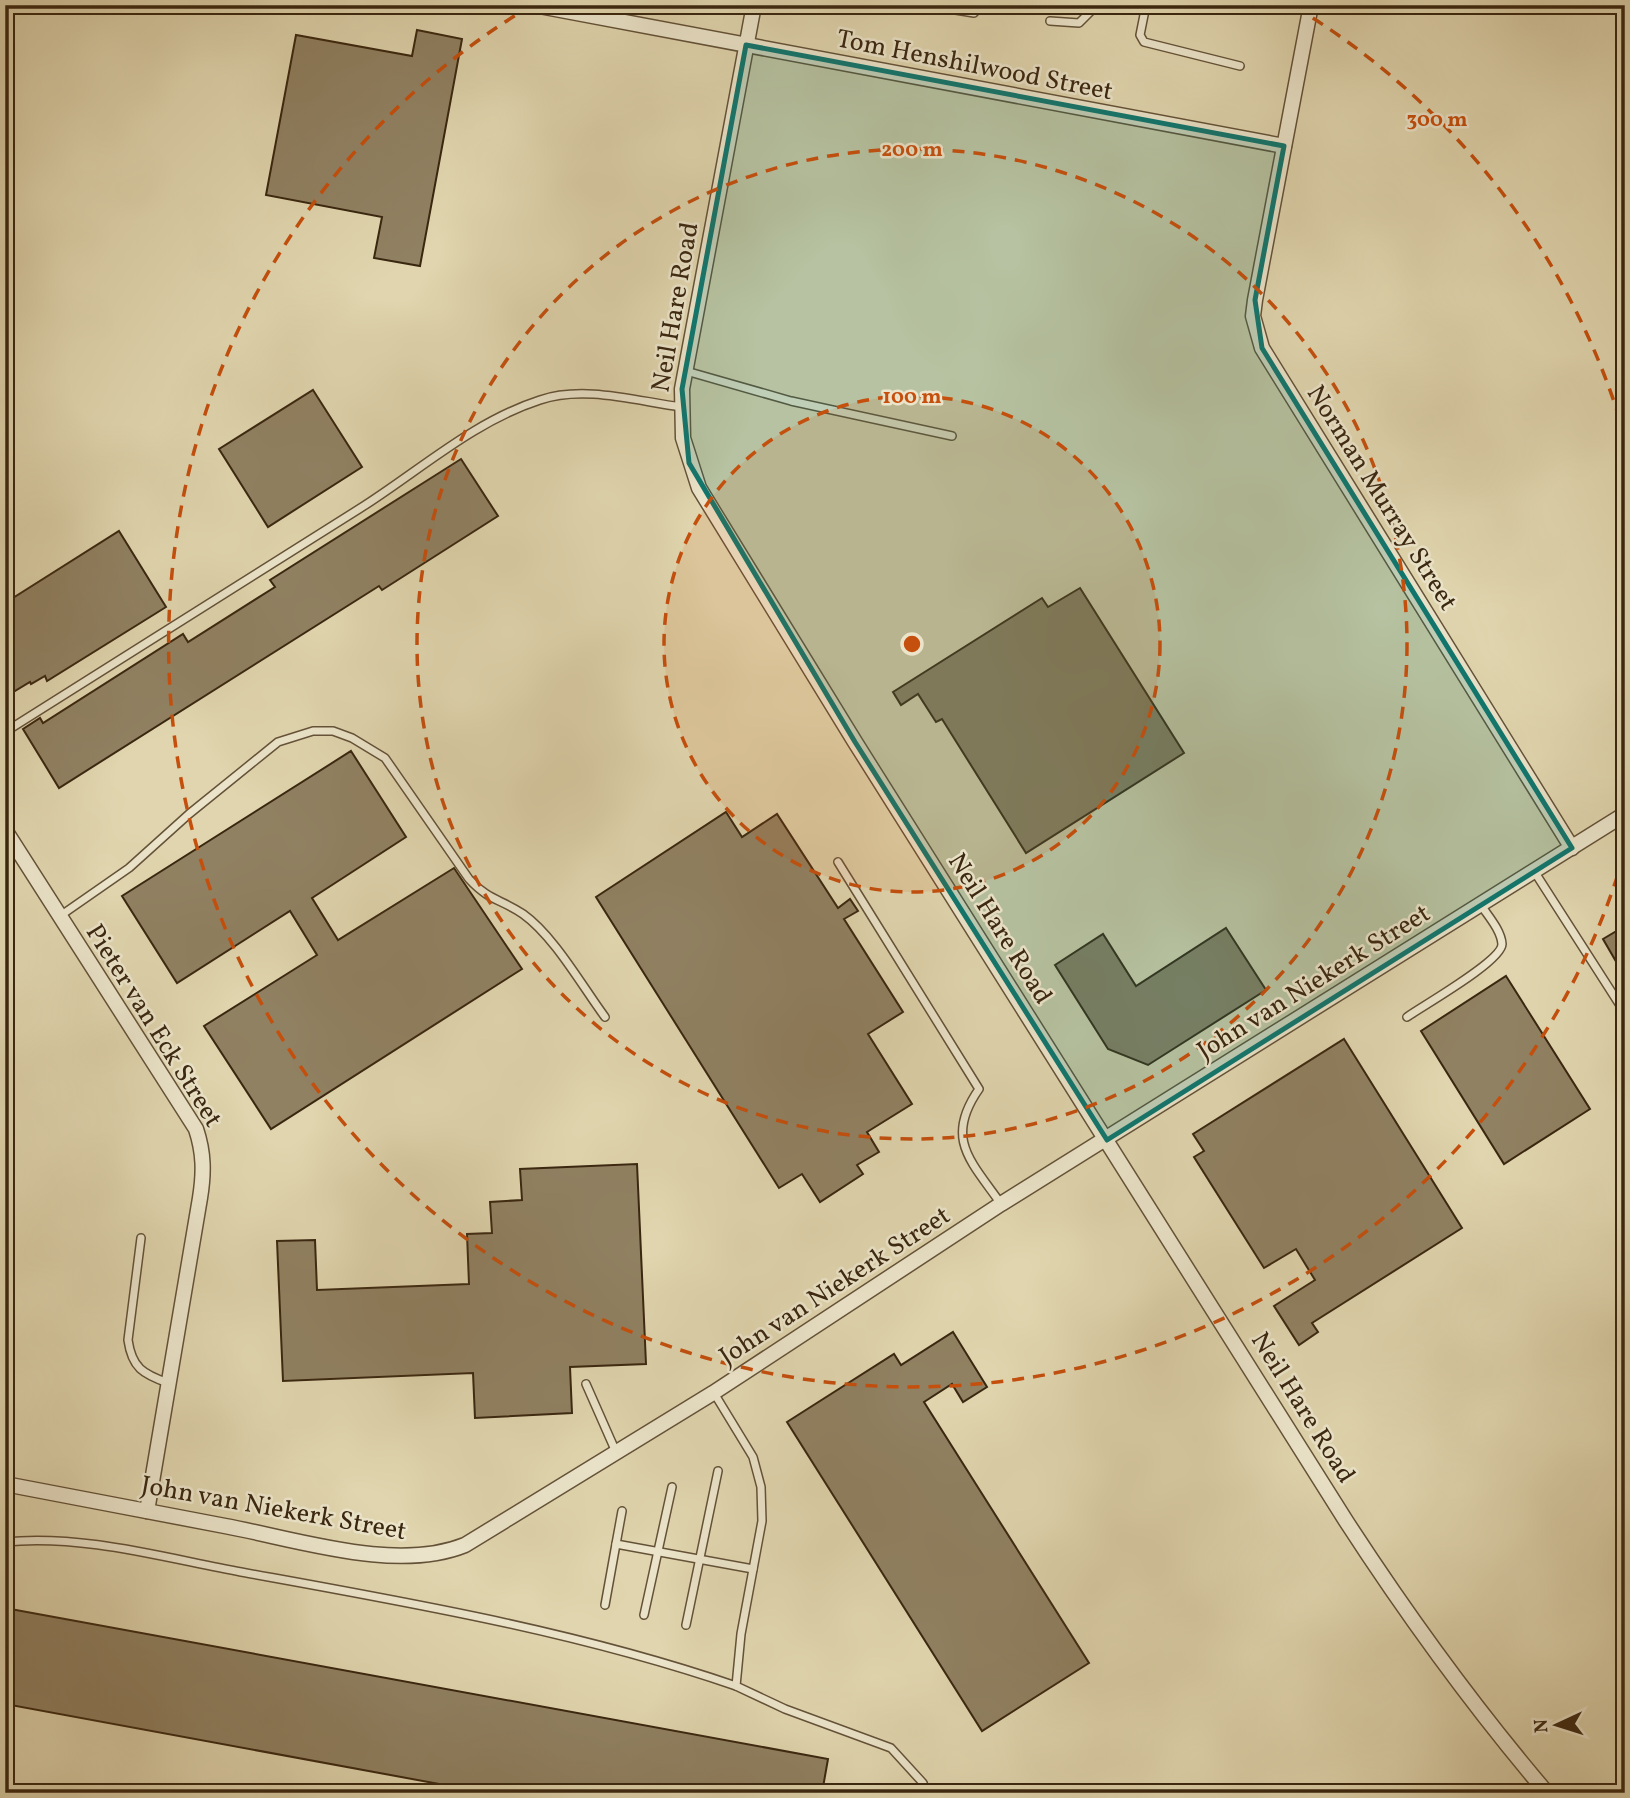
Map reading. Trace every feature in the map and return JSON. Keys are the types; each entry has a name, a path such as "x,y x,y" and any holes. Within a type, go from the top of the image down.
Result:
{"street":[{"name":"Tom Henshilwood Street","path":"534,5 1284,146"},
{"name":"Neil Hare Road","path":"754,5 685,370 681,407 683,438 699,488 855,742 1416,1628 1487,1723 1547,1793"},
{"name":"Norman Murray Street","path":"1311,5 1255,300 1254,316 1262,348 1572,848"},
{"name":"John van Niekerk Street","path":"5,1484 358,1551 400,1556 444,1554 465,1545 713,1393 1002,1204 1625,814"},
{"name":"Pieter van Eck Street","path":"5,830 190,1120 202,1148 204,1167 200,1198 146,1511"}],"lane":[{"path":"925,5 974,13 981,5"},
{"path":"1050,21 1079,23 1097,5"},
{"path":"1146,5 1140,34 1143,42 1240,66"},
{"path":"685,370 791,401 952,436"},
{"path":"5,732 364,506 455,442 512,412 561,395 592,394 681,407"},
{"path":"59,916 129,869 189,814 278,742 313,731 333,732 352,738 385,758 469,879 483,895 525,915 556,949 605,1017"},
{"path":"838,862 979,1089 966,1108 960,1131 963,1147 1002,1204"},
{"path":"1534,872 1625,1013"},
{"path":"1407,1017 1489,963 1501,951 1498,933 1481,905"},
{"path":"141,1238 128,1340 131,1357 144,1374 168,1383"},
{"path":"586,1384 617,1452"},
{"path":"713,1393 753,1457 761,1487 762,1521 736,1686"},
{"path":"686,1625 718,1471"},
{"path":"644,1615 672,1487"},
{"path":"605,1605 622,1511"},
{"path":"5,1542 29,1539 113,1548 297,1582 524,1629 643,1657 736,1686 785,1709 891,1748 923,1783 926,1793"},
{"path":"616,1544 753,1569"}],"highlighted area":[{"path":"746,45 1284,146 1255,300 1262,348 1572,848 1107,1140 855,742 689,463 682,389"}],"building":[{"path":"417,30 462,39 420,266 374,258 382,217 266,195 296,35 412,56"},
{"path":"313,390 362,467 268,527 219,449"},
{"path":"461,459 498,516 382,590 379,586 59,788 23,729 40,718 43,723 183,634 188,642 275,587 270,580"},
{"path":"119,531 166,607 47,681 45,676 5,697 5,628 11,624 5,615 5,603"},
{"path":"1080,588 1184,753 1026,853 942,719 936,722 918,694 901,705 893,692 1042,598 1048,607"},
{"path":"351,751 406,837 312,898 338,940 454,868 522,969 271,1129 204,1026 317,955 290,911 177,983 122,896"},
{"path":"726,812 742,837 777,814 838,908 850,899 858,911 844,919 903,1012 868,1034 912,1104 867,1132 879,1152 857,1165 863,1174 820,1202 802,1174 779,1188 596,897"},
{"path":"1625,926 1625,977 1603,939"},
{"path":"1226,928 1266,990 1148,1065 1108,1049 1055,965 1103,934 1136,986"},
{"path":"1506,976 1590,1109 1504,1164 1421,1031"},
{"path":"1344,1039 1462,1228 1312,1323 1318,1332 1299,1345 1274,1306 1315,1280 1296,1249 1264,1268 1194,1157 1204,1151 1193,1134"},
{"path":"637,1164 646,1364 570,1367 572,1413 475,1418 473,1373 283,1381 277,1241 315,1240 317,1290 469,1284 467,1234 492,1233 490,1202 522,1200 520,1169"},
{"path":"953,1332 987,1387 963,1402 952,1384 924,1402 1089,1663 982,1731 787,1422 894,1354 901,1365"},
{"path":"5,1608 828,1759 822,1793 488,1793 5,1704"}]}
